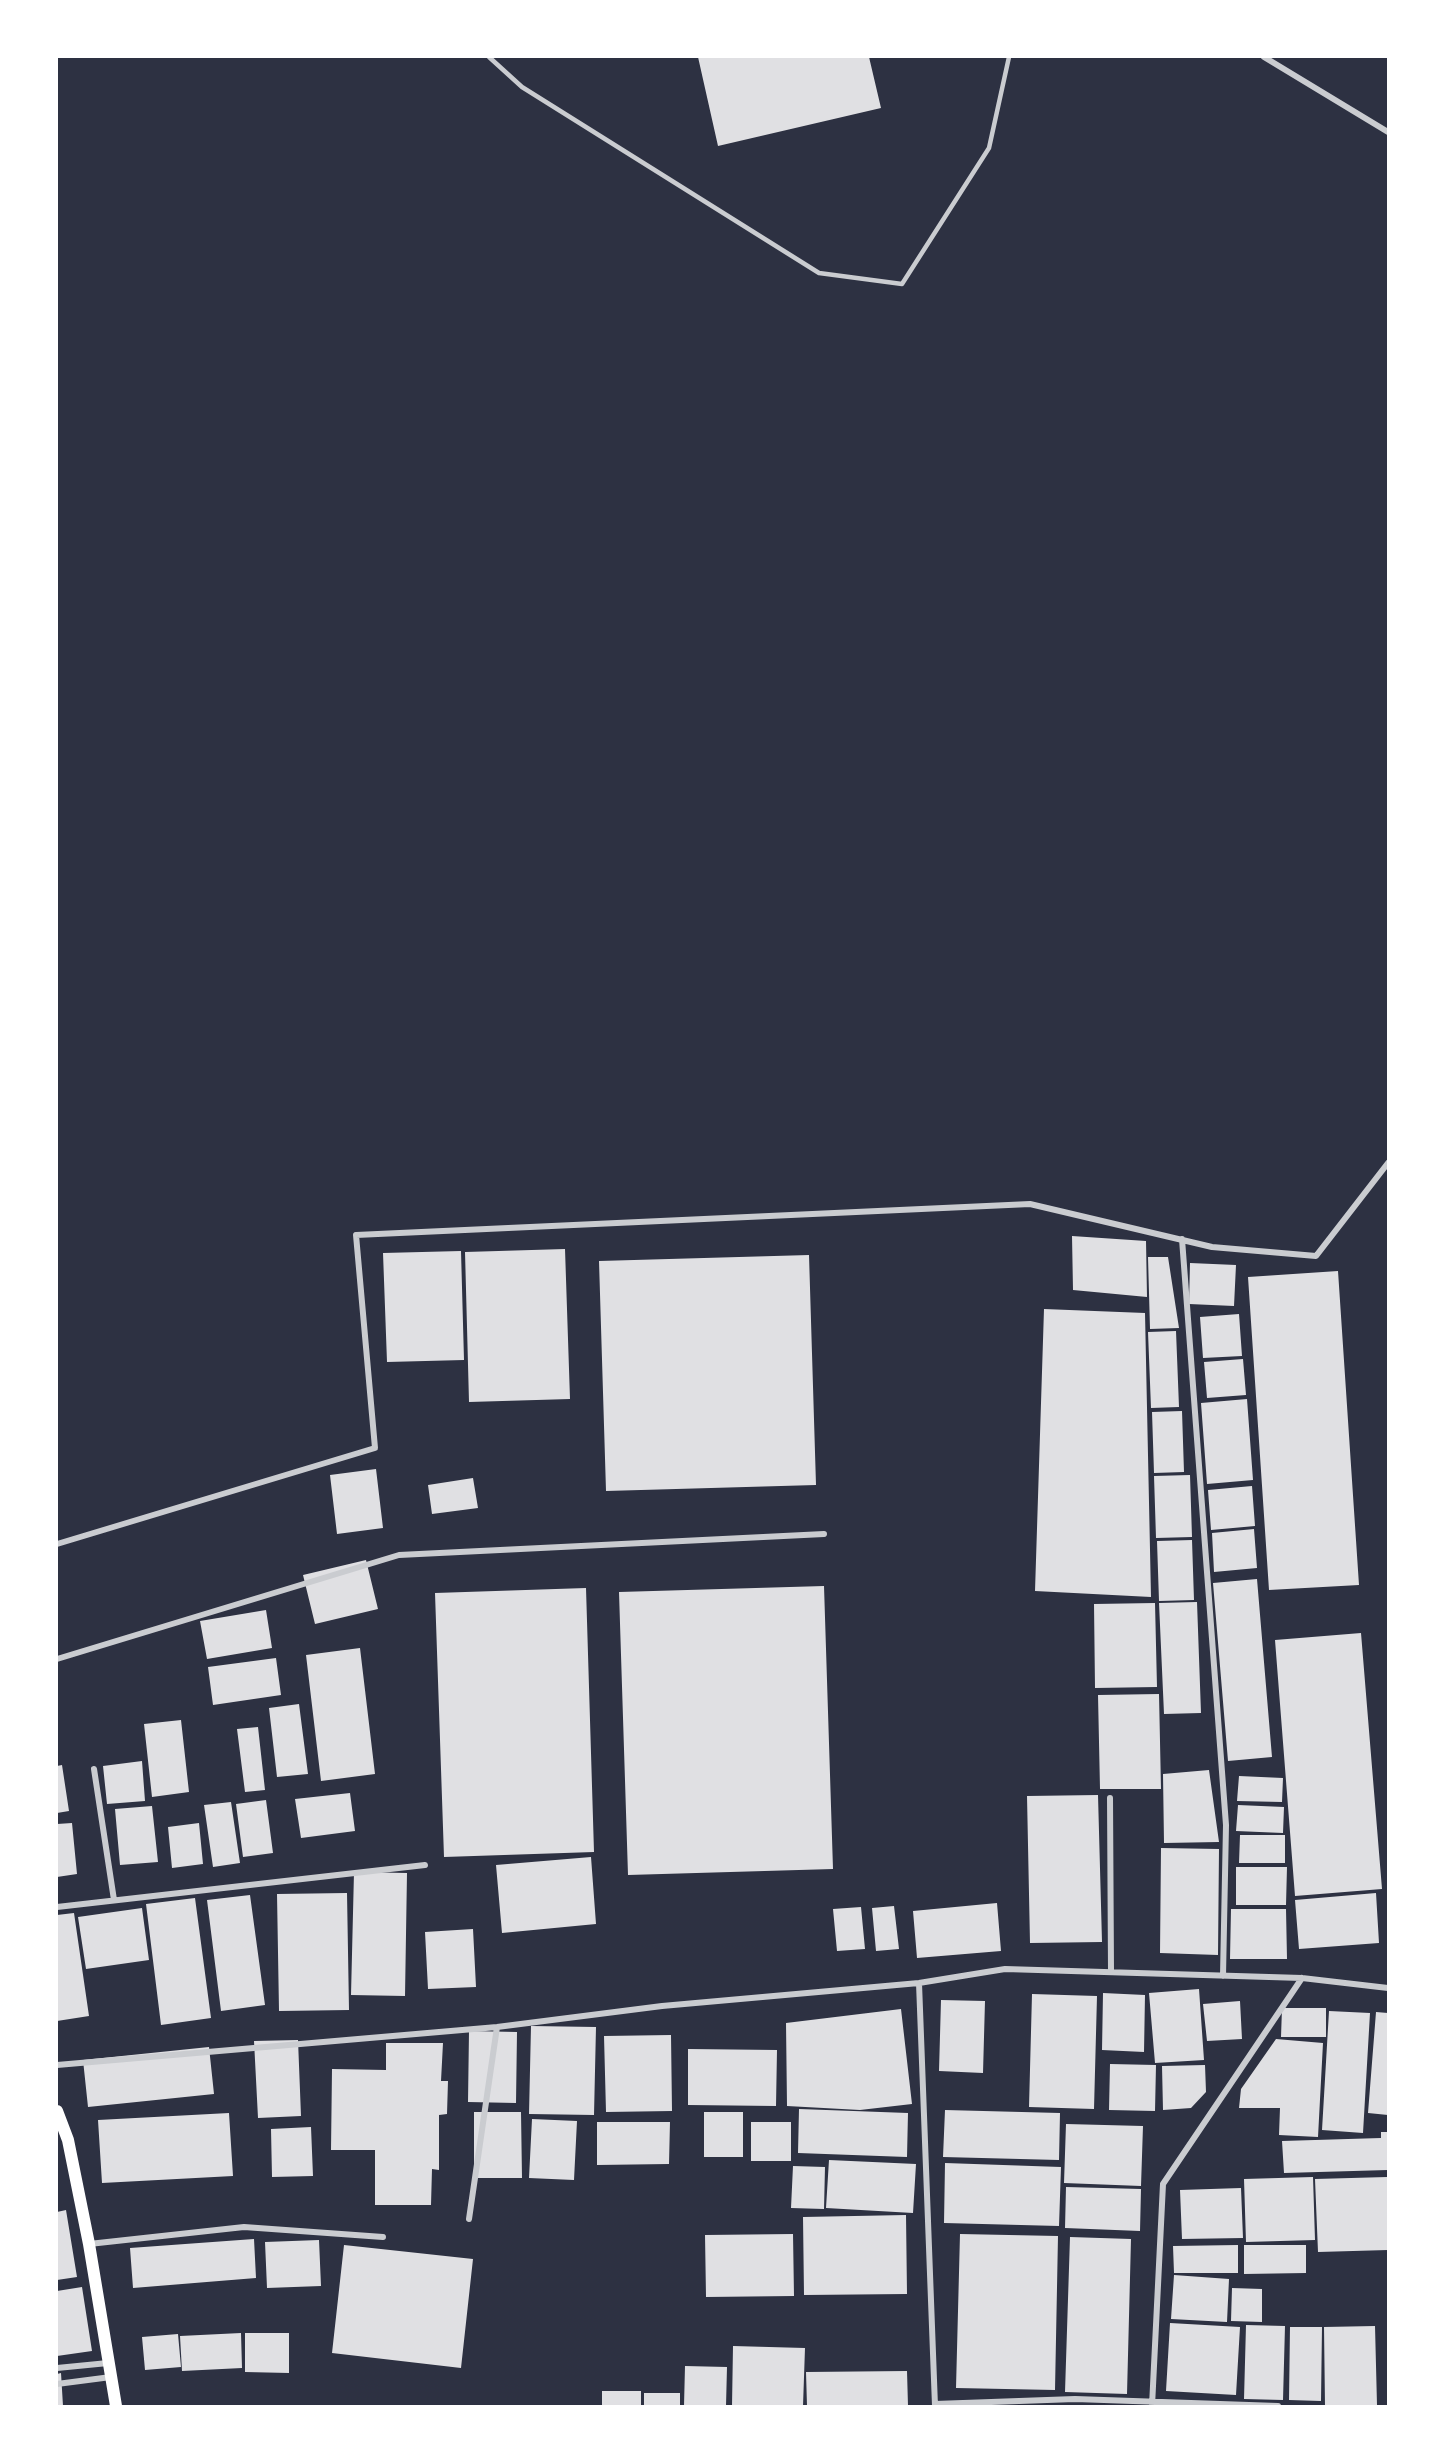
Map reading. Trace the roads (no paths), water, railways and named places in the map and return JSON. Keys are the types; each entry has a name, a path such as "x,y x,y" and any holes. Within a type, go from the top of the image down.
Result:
{"main road":[{"path":"57,2111 68,2140 89,2244 116,2406"}],"street":[{"path":"1264,57 1388,132"},
{"path":"57,1544 375,1448 356,1235 1030,1204 1212,1247 1316,1256 1388,1163"},
{"path":"1182,1239 1226,1825 1223,1976"},
{"path":"57,1659 399,1555 824,1534"},
{"path":"94,1769 114,1900"},
{"path":"1110,1798 1111,1971"},
{"path":"57,1906 425,1865"},
{"path":"57,2065 497,2027 662,2006 919,1983 1005,1969 1302,1978 1388,1988"},
{"path":"1153,2403 1163,2184 1302,1978"},
{"path":"919,1983 935,2405 1075,2399 1278,2406"},
{"path":"469,2219 497,2027"},
{"path":"89,2244 244,2227 383,2236"},
{"path":"57,2368 109,2363"},
{"path":"57,2384 111,2377"}],"lane":[{"path":"489,57 522,87 819,273 902,284 989,148 1009,57"}]}
